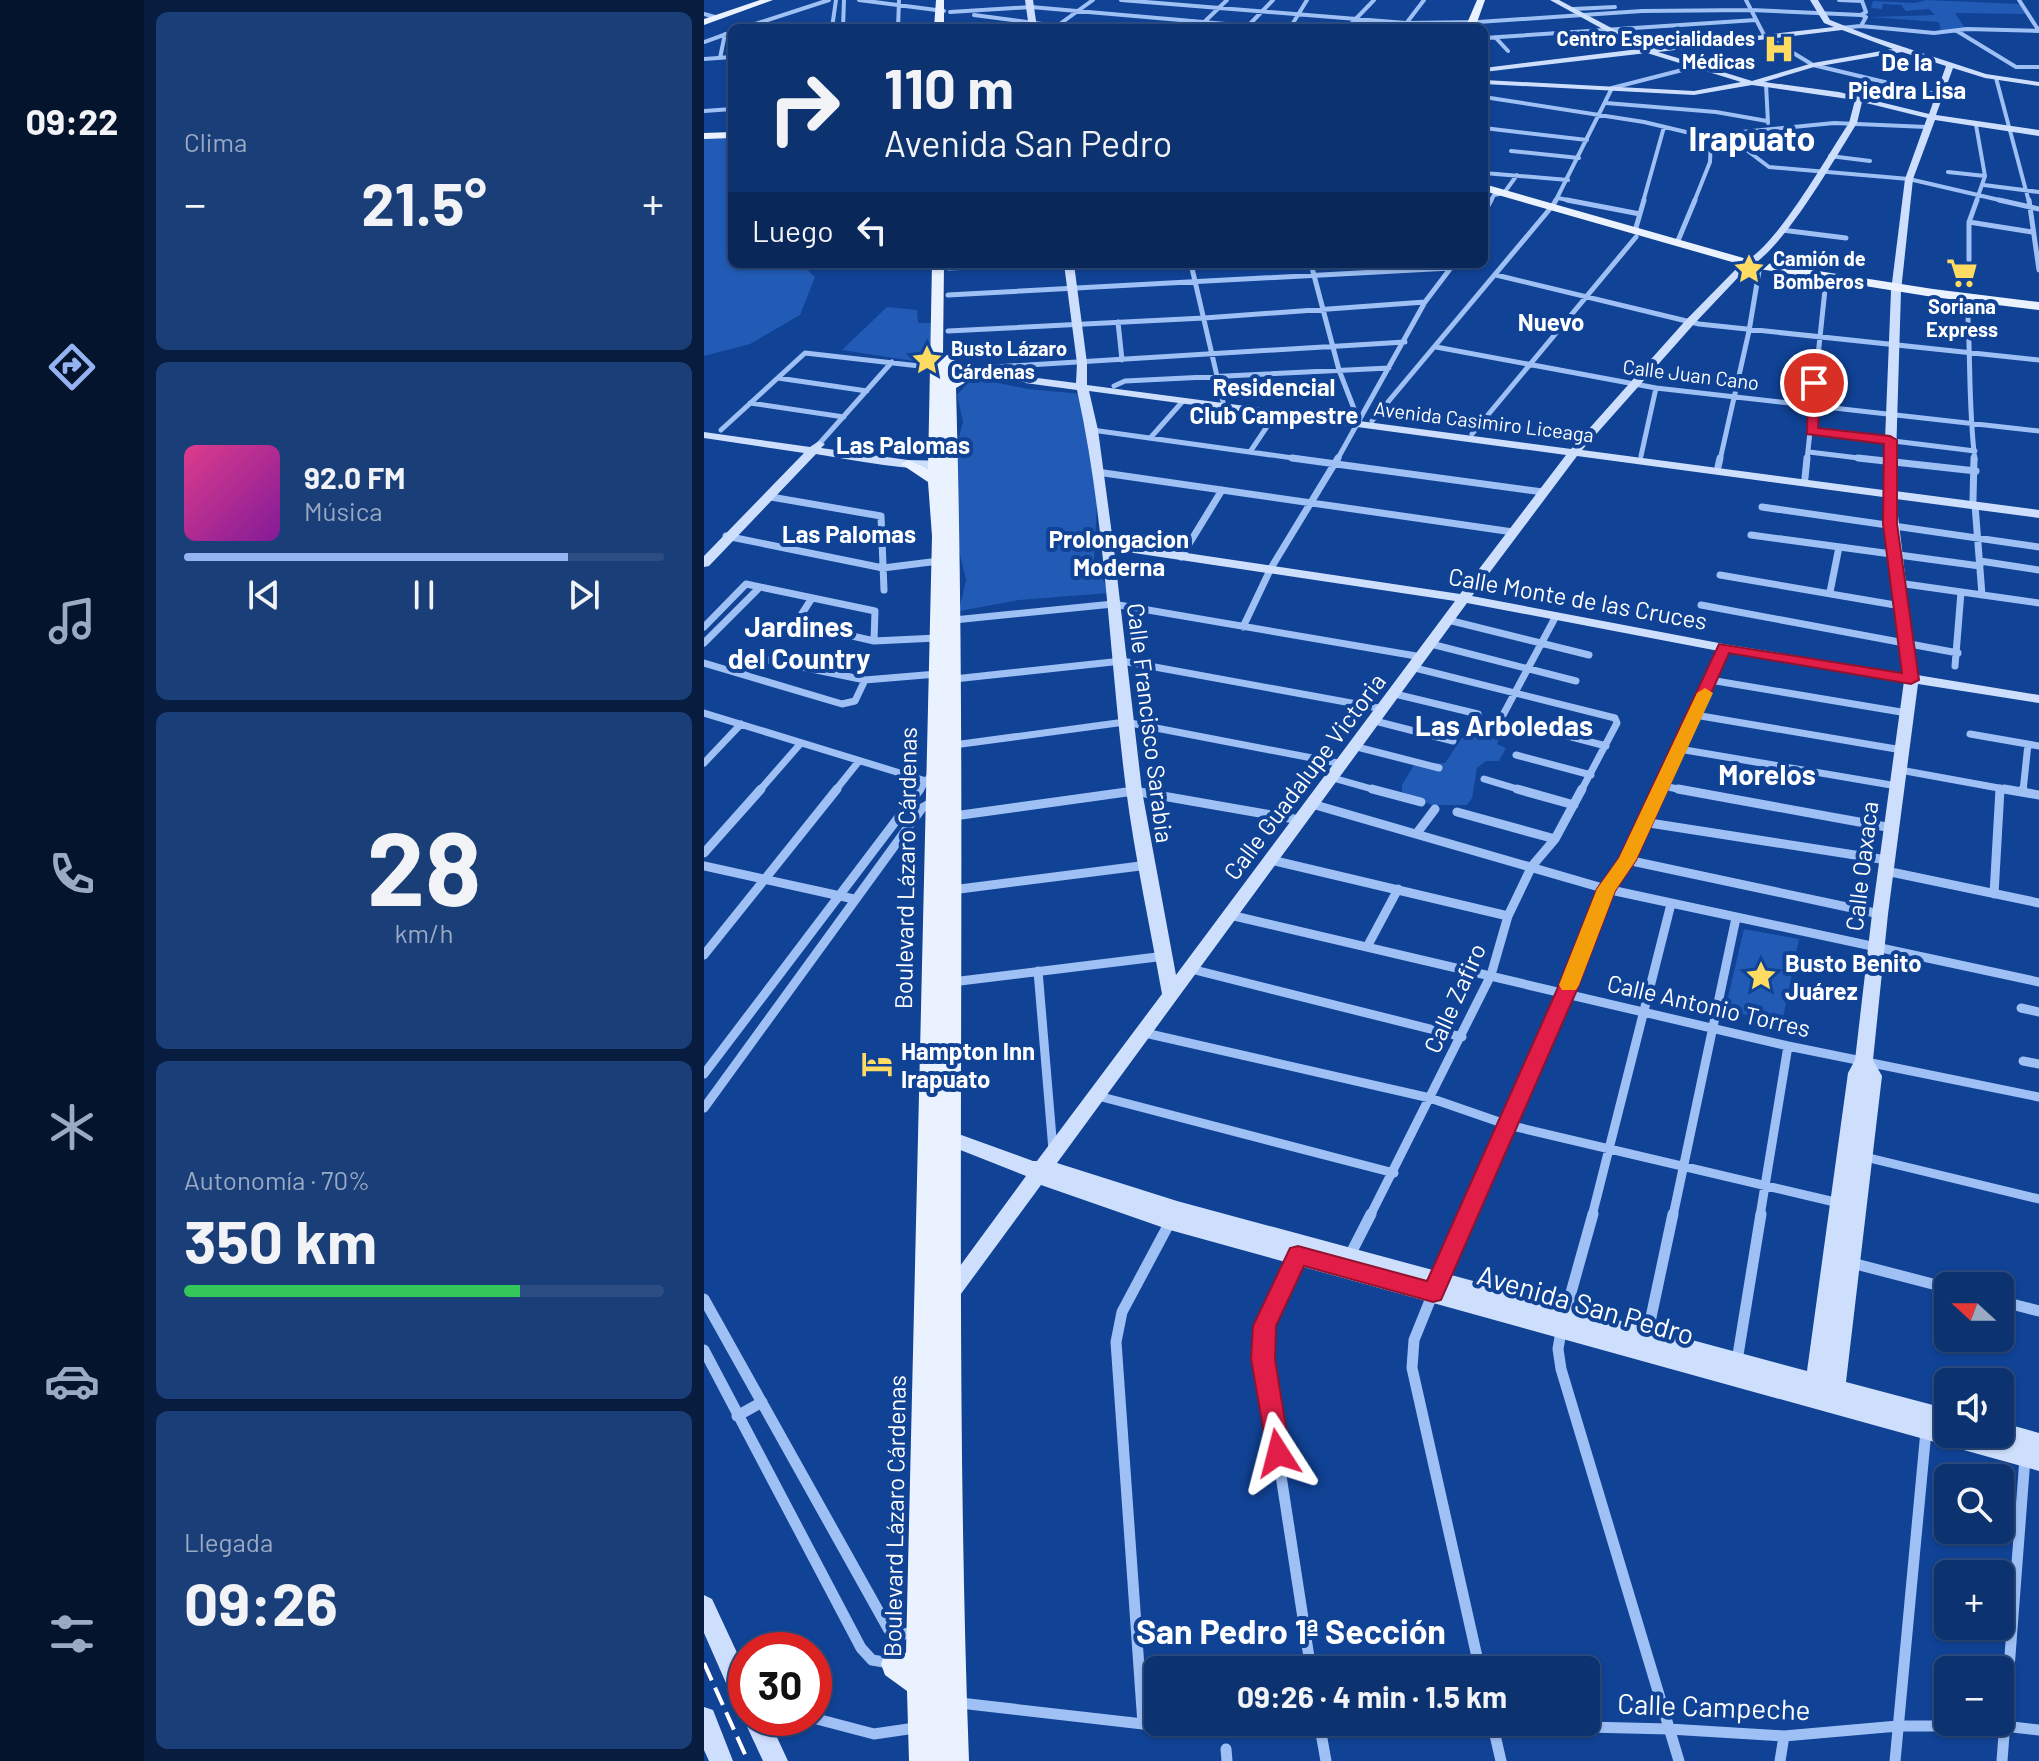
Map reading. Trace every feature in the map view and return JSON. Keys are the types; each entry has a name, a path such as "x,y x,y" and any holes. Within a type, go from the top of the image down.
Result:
{"main road":[{"path":"704,21 767,0"},
{"path":"704,21 767,0"},
{"path":"1474,24 1484,0"},
{"path":"704,134 728,133"},
{"path":"1489,192 1553,205 1635,234 1751,267 2039,308"},
{"path":"1635,234 1677,243 1751,267 1967,301 2039,308"},
{"name":"Boulevard Lázaro Cárdenas","path":"945,268 948,331 939,366 951,385 941,462 954,620 946,676 937,802 939,1134 949,1295 949,1636 953,1761"},
{"name":"Boulevard Lázaro Cárdenas","path":"925,1761 924,1727 913,1667 923,1628 928,1320 951,982 954,816 953,745 946,676 938,638 939,366 945,268"},
{"path":"951,385 983,371"},
{"path":"909,459 941,462"},
{"path":"909,459 941,462"},
{"path":"924,1727 935,1727 941,1731 945,1737 947,1761"}],"street":[{"path":"754,24 829,0"},
{"path":"833,24 836,0"},
{"path":"843,24 844,0"},
{"path":"859,0 938,6 1027,24"},
{"path":"1060,24 1093,0"},
{"path":"1121,0 1390,24"},
{"path":"1203,24 1227,0"},
{"path":"1250,24 1273,0"},
{"path":"1292,24 1307,0"},
{"path":"1351,24 1374,0"},
{"path":"1406,24 1424,0"},
{"path":"1554,0 1646,50 1752,83 1859,99 1976,125 2039,133"},
{"path":"1746,0 1764,35 1813,65 1939,95"},
{"path":"1814,0 1827,21 1840,28 1950,66 1996,78 2039,84"},
{"path":"1839,0 1862,1 1866,12 1861,15"},
{"path":"2019,0 2038,32"},
{"path":"898,24 899,2"},
{"path":"938,6 1030,4 1050,9 1222,24"},
{"path":"1030,4 1032,24"},
{"path":"1050,9 1057,4"},
{"path":"1573,9 1641,8 1642,11"},
{"path":"1484,24 1583,14 1751,10 1861,15 1866,17 1861,26"},
{"path":"704,14 715,17"},
{"path":"778,24 780,15"},
{"path":"967,23 980,15"},
{"path":"1488,38 1756,20"},
{"path":"1488,70 1861,26 1934,33 2038,32"},
{"path":"1956,31 2016,67 2039,67"},
{"path":"704,42 728,33"},
{"path":"720,58 725,34"},
{"path":"1495,37 1508,51"},
{"path":"1488,82 1694,93 1752,83 1813,65 1900,50"},
{"path":"704,59 728,57"},
{"name":"Calle Oaxaca","path":"1824,1394 1851,1263 1857,1166 1873,1076 1864,1060 1911,680 1890,524 1889,461 1896,289 1909,179 1950,66"},
{"path":"1612,88 1694,67"},
{"path":"1996,78 2026,191 2039,270"},
{"path":"1766,84 1769,128"},
{"path":"1372,421 1553,205 1612,88"},
{"path":"1488,98 1664,127 1711,138 1724,133 1769,128 1853,123 1927,127"},
{"path":"1853,123 1859,99"},
{"path":"1606,103 1716,112 1767,121"},
{"path":"704,111 728,109"},
{"name":"Calle Guadalupe Victoria","path":"928,1320 1041,1166 1145,1033 1560,468 1690,322 1751,267 1782,230 1853,123"},
{"path":"1969,260 1969,222 1985,176 1976,125"},
{"path":"1472,434 1635,234 1664,127"},
{"path":"1488,128 1587,140"},
{"path":"1724,133 1769,167 1819,174 1909,179 2039,209"},
{"path":"1677,243 1710,162 1711,138"},
{"path":"1511,151 1579,158"},
{"path":"1830,156 1870,161"},
{"path":"1948,172 1985,176"},
{"path":"1488,173 1568,180"},
{"path":"1489,192 1517,175"},
{"path":"1984,185 2039,192"},
{"path":"1553,205 1640,214"},
{"path":"1969,222 2032,232"},
{"path":"1782,230 1846,238"},
{"path":"1718,467 1749,331 1751,267"},
{"name":"Calle Francisco Sarabia","path":"1069,268 1122,661 1125,722 1134,791 1171,997"},
{"path":"1192,268 1223,402"},
{"path":"1312,268 1339,370 1357,422"},
{"path":"948,295 1422,268"},
{"path":"1243,627 1271,568 1336,464 1425,302 1451,268"},
{"path":"1496,275 1690,322 1749,331 2039,360"},
{"path":"1805,478 1826,280"},
{"path":"1967,301 1971,353 1970,423 1976,471 1974,503 1982,595"},
{"path":"948,331 1204,318 1425,302"},
{"path":"1118,322 1122,360"},
{"path":"983,371 1083,381 1122,360 1405,342"},
{"name":"Calle Juan Cano","path":"1436,347 1656,388 2039,431"},
{"name":"Avenida Casimiro Liceaga","path":"778,378 805,353 1083,381"},
{"path":"704,563 811,446 844,417 892,362"},
{"path":"1112,388 1125,381 1389,368"},
{"name":"Avenida Casimiro Liceaga","path":"983,371 1083,381 1183,401 1641,456 1890,492"},
{"path":"721,430 778,378 867,391"},
{"name":"Avenida Casimiro Liceaga","path":"1112,388 1357,422 1372,421 1472,434 1542,446"},
{"path":"1641,456 1656,388"},
{"path":"1152,436 1183,401"},
{"path":"750,403 844,417"},
{"path":"1250,452 1276,413"},
{"path":"704,428 811,446"},
{"path":"1092,430 1543,492"},
{"path":"1812,431 1975,451"},
{"path":"704,435 909,459"},
{"path":"1542,446 1588,435"},
{"path":"704,556 771,497 811,446"},
{"path":"1542,446 1557,457 1560,468 1598,456"},
{"name":"Avenida Casimiro Liceaga","path":"1574,450 1598,456 2039,512"},
{"path":"1809,452 1976,471"},
{"path":"1097,472 1513,532"},
{"path":"1181,557 1222,490"},
{"path":"771,497 881,516 884,590"},
{"path":"1762,507 2039,547"},
{"path":"1751,535 2039,570"},
{"path":"728,537 883,568 939,561"},
{"name":"Calle Monte de las Cruces","path":"1107,545 1462,598 1724,648 2039,699"},
{"path":"1830,592 1839,547"},
{"path":"1720,575 1901,606"},
{"path":"1898,583 2039,603"},
{"path":"704,627 746,584 875,611 874,641"},
{"path":"704,643 759,588"},
{"path":"1955,666 1961,592"},
{"path":"812,598 796,623 874,641 938,638"},
{"path":"954,620 1113,604 1423,656 1529,669 1576,681"},
{"path":"1701,605 1958,653"},
{"path":"1503,715 1556,616"},
{"path":"1448,620 1589,655"},
{"path":"1477,1656 1412,1368 1414,1340 1566,992 1606,889 1627,860 1724,648"},
{"path":"1423,656 1515,692"},
{"path":"743,673 754,663 774,660 865,680 1122,661 1380,715 1453,741"},
{"path":"704,663 842,704 855,701 865,680"},
{"path":"1710,680 1907,713"},
{"name":"Calle Zafiro","path":"1350,1255 1462,1037 1491,975 1508,916 1532,866 1555,839 1617,723 1615,718 1515,692"},
{"path":"1395,694 1478,714"},
{"path":"704,713 926,781"},
{"path":"1695,715 1902,750"},
{"path":"953,745 1125,722 1344,764"},
{"path":"1518,723 1606,746"},
{"path":"704,763 741,724"},
{"path":"1970,734 2039,746"},
{"path":"704,853 801,743"},
{"path":"2023,792 2028,744"},
{"path":"1357,747 1439,768"},
{"path":"1679,749 2039,795"},
{"path":"1516,755 1591,775"},
{"path":"704,955 859,761"},
{"path":"704,1074 938,765"},
{"path":"1333,778 1421,802"},
{"path":"1484,779 1574,805"},
{"path":"1663,786 1892,828"},
{"path":"1994,894 2000,788"},
{"path":"954,816 1134,791 1300,820"},
{"path":"704,1108 922,808 937,802"},
{"path":"1312,804 1606,889 2039,982"},
{"path":"1417,833 1435,809"},
{"path":"1457,812 1555,839"},
{"path":"1643,822 1886,865 2039,903"},
{"path":"1271,860 1508,916"},
{"path":"1627,860 1880,914"},
{"path":"952,890 1148,865"},
{"path":"704,866 854,899"},
{"path":"1367,947 1398,889"},
{"path":"1671,904 1558,1349 1561,1369 1679,1761"},
{"name":"Calle Antonio Torres","path":"1230,915 1788,1046 2039,1097"},
{"path":"1647,1336 1736,918"},
{"path":"951,982 1165,956"},
{"path":"1191,969 1462,1037"},
{"path":"1038,971 1041,1166"},
{"path":"2021,1008 2039,1012"},
{"path":"1145,1033 1430,1098 1508,1125 1840,1203"},
{"path":"1736,1361 1788,1046"},
{"path":"2023,1061 2039,1064"},
{"path":"1098,1096 1394,1173"},
{"name":"Avenida San Pedro","path":"939,1134 1041,1166 1051,1181 1173,1215 1298,1255 1436,1286 1824,1394 1934,1421"},
{"path":"1857,1166 2039,1199"},
{"name":"Calle Oaxaca","path":"1824,1394 1840,1203 1857,1166"},
{"path":"951,1702 1143,1724 1116,1342 1122,1312 1173,1215"},
{"name":"Avenida San Pedro","path":"1173,1215 1350,1255 1436,1286"},
{"path":"1298,1255 1265,1326 1263,1359 1309,1656"},
{"path":"1851,1263 1934,1284"},
{"path":"704,1299 889,1630 899,1635 923,1628"},
{"path":"2014,1305 2039,1311"},
{"name":"Avenida San Pedro","path":"1563,1321 1647,1336 1736,1361 1824,1394"},
{"path":"704,1350 861,1648 872,1660 913,1667 949,1636"},
{"path":"737,1416 762,1402"},
{"path":"1895,1761 1934,1421"},
{"path":"2012,1656 2034,1453 2014,1441"},
{"name":"Avenida San Pedro","path":"2014,1447 2034,1453"},
{"path":"704,1607 728,1660"},
{"path":"704,1719 721,1761"},
{"path":"832,1723 874,1734 924,1727"},
{"name":"Calle Campeche","path":"1600,1727 1784,1736 1934,1726"},
{"name":"Calle Campeche","path":"2014,1727 2039,1730"},
{"path":"764,1736 776,1761"},
{"path":"1322,1736 1326,1761"},
{"path":"1495,1736 1501,1761"},
{"path":"1780,1761 1784,1736"},
{"path":"2002,1761 2003,1736"}],"shaded area":[{"path":"1926,0 2020,4 2028,14 1955,13 1965,28 1941,31 1939,22 1869,17 1935,15 1929,9 1906,11 1901,5 1883,4 1882,9 1871,8 1873,1 1915,3"},
{"path":"728,137 728,268 805,268 815,277 800,315 750,344 704,356 704,138"},
{"path":"887,307 917,310 918,323 933,323 927,363 842,350"},
{"path":"984,380 1028,389 1082,394 1097,505 1094,560 1109,593 1019,600 959,611 966,580 958,546 954,455 963,422 957,395 970,381"},
{"path":"1474,720 1506,728 1497,744 1506,748 1499,761 1486,761 1477,768 1472,798 1467,805 1432,805 1402,792 1402,785 1415,763 1445,763"},
{"path":"1744,929 1799,939 1782,1023 1725,1010"}],"railway":[{"path":"704,1663 748,1761"}],"slow traffic":[{"path":"1569,985 1606,889 1627,860 1705,693"}],"place":[{"name":"Centro Especialidades Médicas","path":"1779,49"},
{"name":"Camión de Bomberos","path":"1749,269"},
{"name":"Soriana Express","path":"1962,273"},
{"name":"Busto Lázaro Cárdenas","path":"927,360"},
{"name":"Busto Benito Juárez","path":"1761,976"},
{"name":"Hampton Inn Irapuato","path":"877,1064"}],"district":[{"name":"De la Piedra Lisa","path":"1907,75"},
{"name":"Irapuato","path":"1752,137"},
{"name":"Nuevo","path":"1551,321"},
{"name":"Residencial Club Campestre","path":"1274,400"},
{"name":"Las Palomas","path":"903,444"},
{"name":"Las Palomas","path":"849,533"},
{"name":"Prolongacion Moderna","path":"1119,552"},
{"name":"Jardines del Country","path":"799,642"},
{"name":"Las Arboledas","path":"1504,725"},
{"name":"Morelos","path":"1767,774"},
{"name":"San Pedro 1ª Sección","path":"1291,1630"}],"route":[{"path":"1278,1453 1263,1359 1265,1326 1298,1255 1433,1293 1566,992 1606,889 1627,860 1724,648 1911,680 1890,524 1890,440 1812,431 1814,383"}]}
